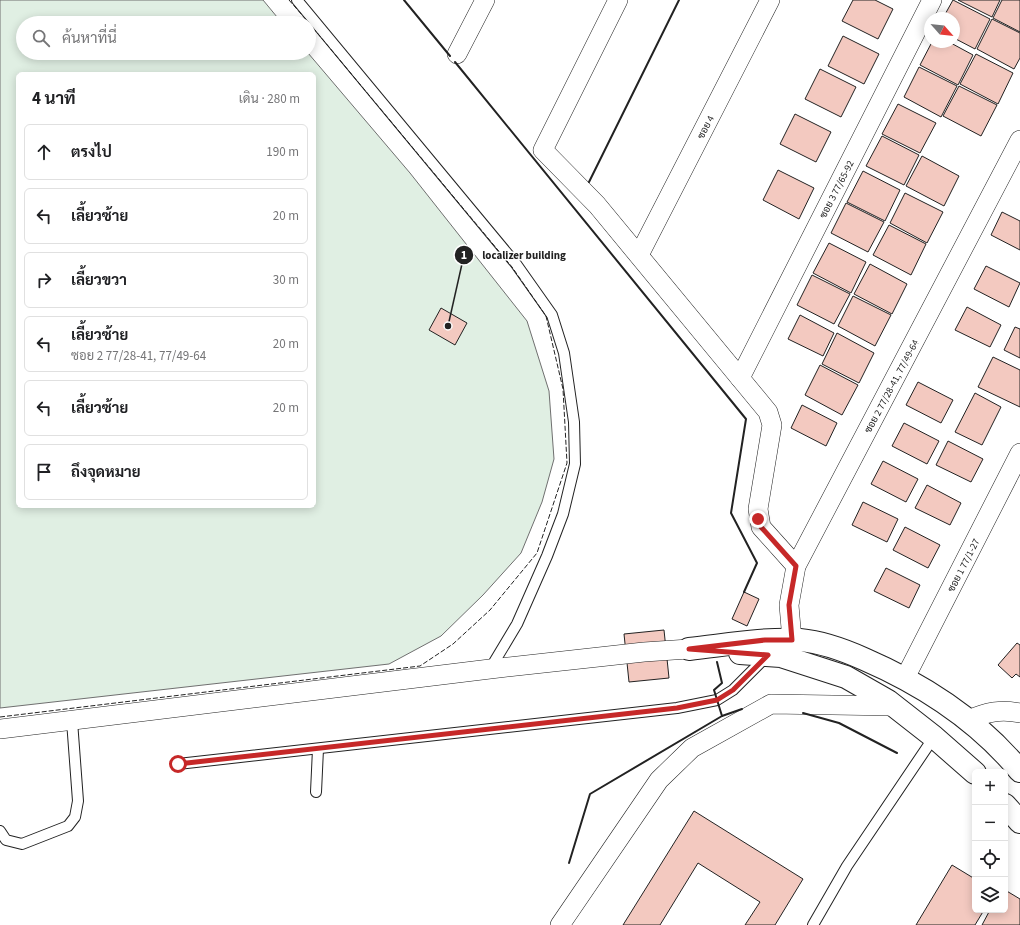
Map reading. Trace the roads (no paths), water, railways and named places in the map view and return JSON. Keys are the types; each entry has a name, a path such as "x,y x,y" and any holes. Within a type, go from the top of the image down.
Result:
{"street":[{"path":"457,54 485,0"},
{"path":"618,0 543,150 597,205 768,412 772,425 758,509 758,519 761,527 796,566"},
{"name":"ซอย 4","path":"639,255 770,0"},
{"name":"ซอย 3 77/65-92","path":"740,378 932,0"},
{"name":"ซอย 2 77/28-41, 77/49-64","path":"792,640 789,605 796,566 1020,140"},
{"name":"ซอย 1 77/1-27","path":"905,678 1020,453"},
{"path":"0,729 644,652 689,649 765,640 802,640 839,648 905,678 963,715 993,741 1020,770"},
{"path":"689,649 781,656 846,678 894,706 934,737 972,770"},
{"path":"560,925 660,780 692,748 771,704 894,706"},
{"path":"934,737 963,715 1008,711 1020,714"},
{"path":"1008,808 1020,822"}],"lane":[{"path":"297,0 310,16"},
{"path":"316,23 516,264 552,315 564,353 574,422 575,464 563,514 547,556 517,624 490,670"},
{"path":"178,764 677,708 717,700 733,690 768,655"},
{"path":"2,839 22,844 68,826 74,817 78,801 72,721"},
{"path":"813,925 847,866 934,737"},
{"path":"316,792 318,749"}],"place":[{"name":"localizer building","path":"448,326"}]}
